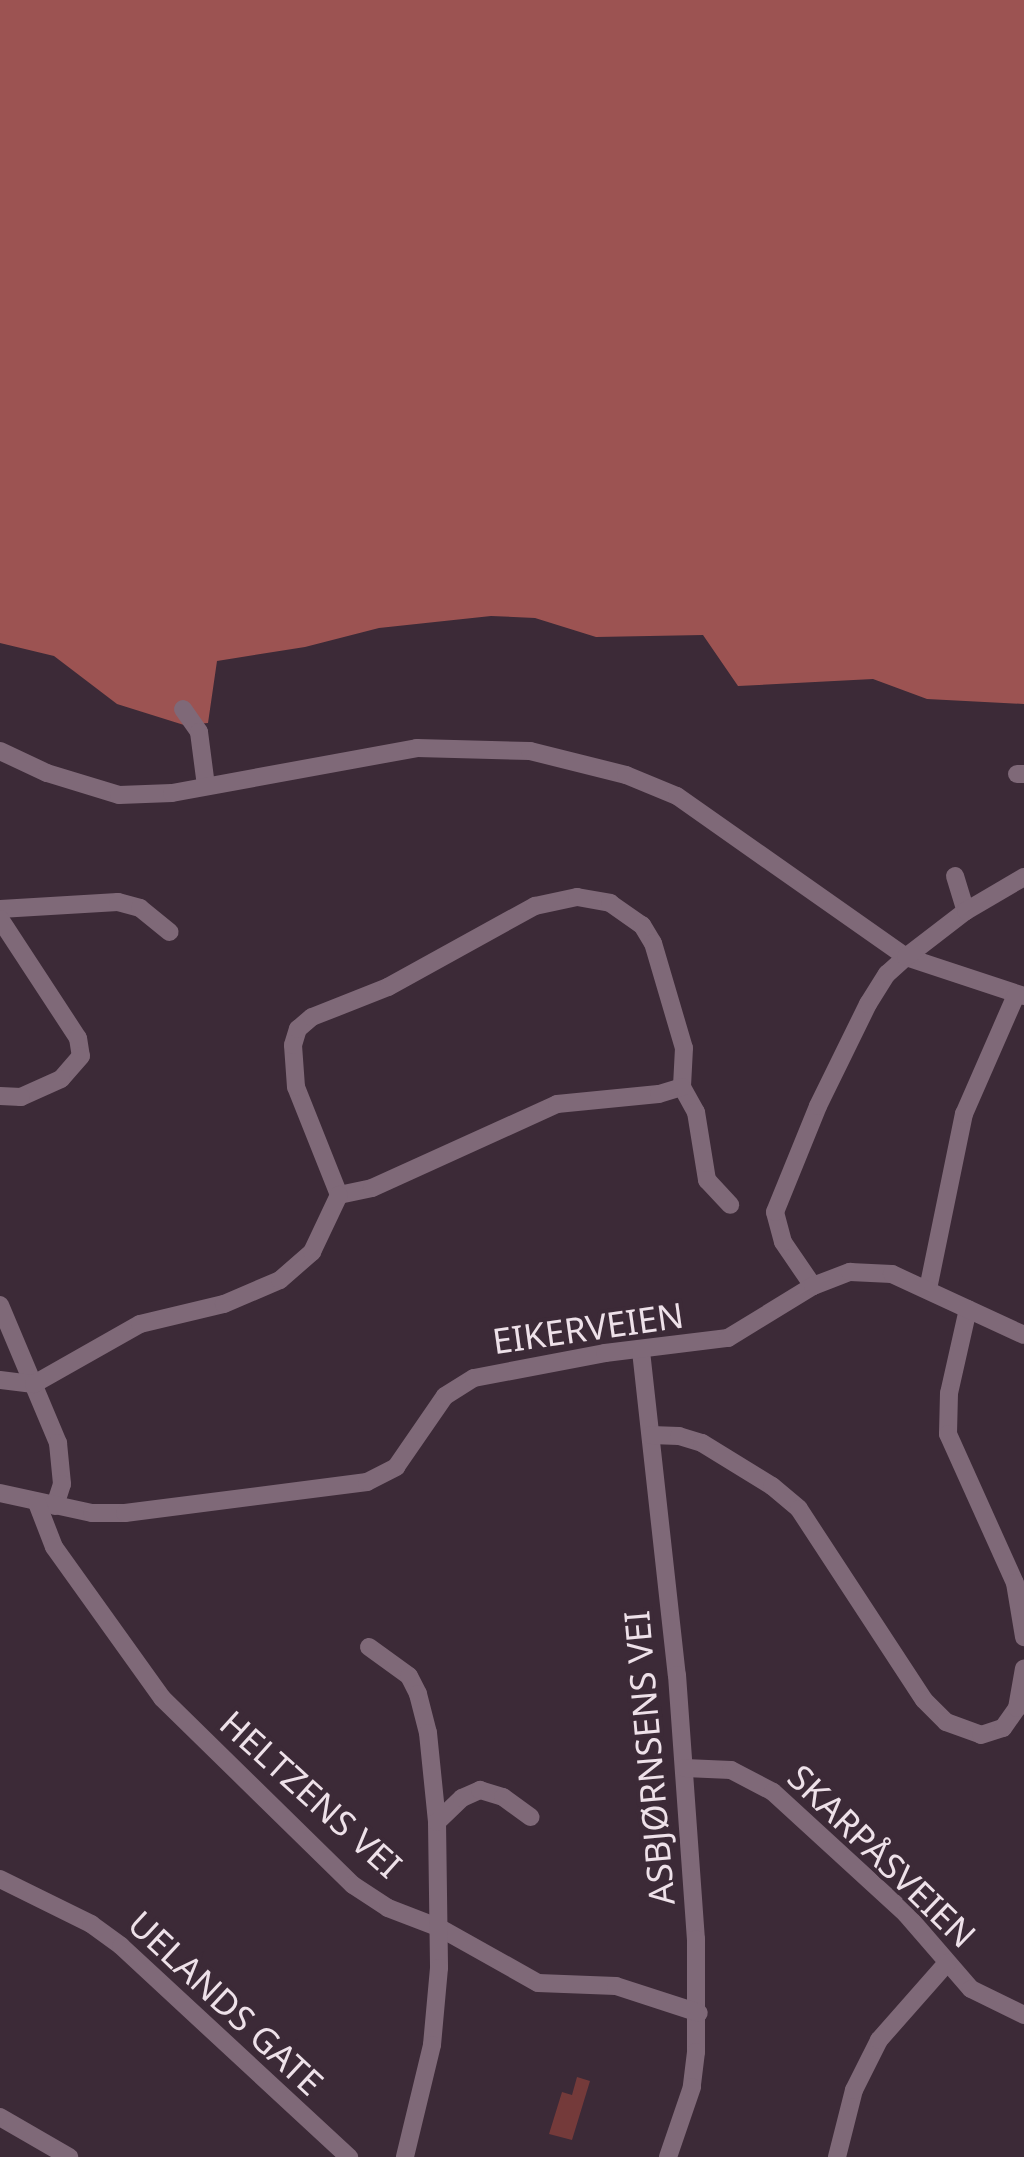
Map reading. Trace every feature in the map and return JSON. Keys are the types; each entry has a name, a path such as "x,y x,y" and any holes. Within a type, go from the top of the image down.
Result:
{"street":[{"path":"183,709 199,732 206,786"},
{"path":"0,751 46,773 118,795 206,786 418,748 530,751 626,775 677,796 906,957 1020,996 964,1114 928,1289"},
{"path":"956,876 966,911"},
{"path":"813,1286 776,1228 779,1195 868,1004 887,974 906,957 966,911 1024,878"},
{"path":"0,1380 34,1384 140,1324 224,1304 280,1280 312,1252 339,1195 296,1087 293,1045 298,1029 312,1017 388,987 535,906 577,897 610,902 642,925 663,971 684,1048 682,1087 696,1112 707,1180 730,1205"},
{"path":"0,908 118,902 140,908 170,932"},
{"path":"0,919 78,1038 81,1056 60,1080 21,1098 0,1096"},
{"path":"339,1195 372,1188 557,1104 659,1094 682,1087"},
{"name":"EIKERVEIEN","path":"0,1493 46,1505 124,1512 367,1482 396,1467 446,1396 474,1378 728,1338 813,1286 850,1272 870,1271 928,1289 1022,1330"},
{"path":"0,1305 50,1416 63,1467 46,1505"},
{"path":"968,1309 949,1393 948,1434 1015,1583 1024,1637"},
{"name":"ASBJØRNSENS VEI","path":"640,1350 685,1768 698,2013 692,2088 668,2157"},
{"path":"652,1435 679,1436 702,1443 757,1476 799,1510 924,1700 946,1722 981,1734 1002,1728 1017,1708 1024,1669"},
{"name":"HELTZENS VEI","path":"46,1505 42,1524 128,1655 190,1727 353,1885 388,1908 440,1928 517,1975 538,1982 616,1986 698,2013"},
{"path":"369,1646 409,1676 418,1694 428,1733 436,1822 440,1928 432,2045 405,2157"},
{"name":"SKARPÅSVEIEN","path":"685,1768 731,1770 773,1792 906,1914 971,1989 1024,2014"},
{"path":"436,1822 462,1798 480,1790 503,1797 531,1817"},
{"name":"UELANDS GATE","path":"0,1878 91,1924 120,1946 349,2157"},
{"path":"836,2157 854,2090 879,2040 947,1964"},
{"path":"0,2116 69,2157"}],"shaded area":[{"path":"0,0 1024,0 1024,704 927,699 873,679 738,686 703,635 596,637 535,618 491,616 379,628 305,647 217,661 208,723 184,725 117,704 54,656 0,643"},
{"path":"577,2077 590,2081 572,2140 549,2134 562,2092 572,2095"}]}
